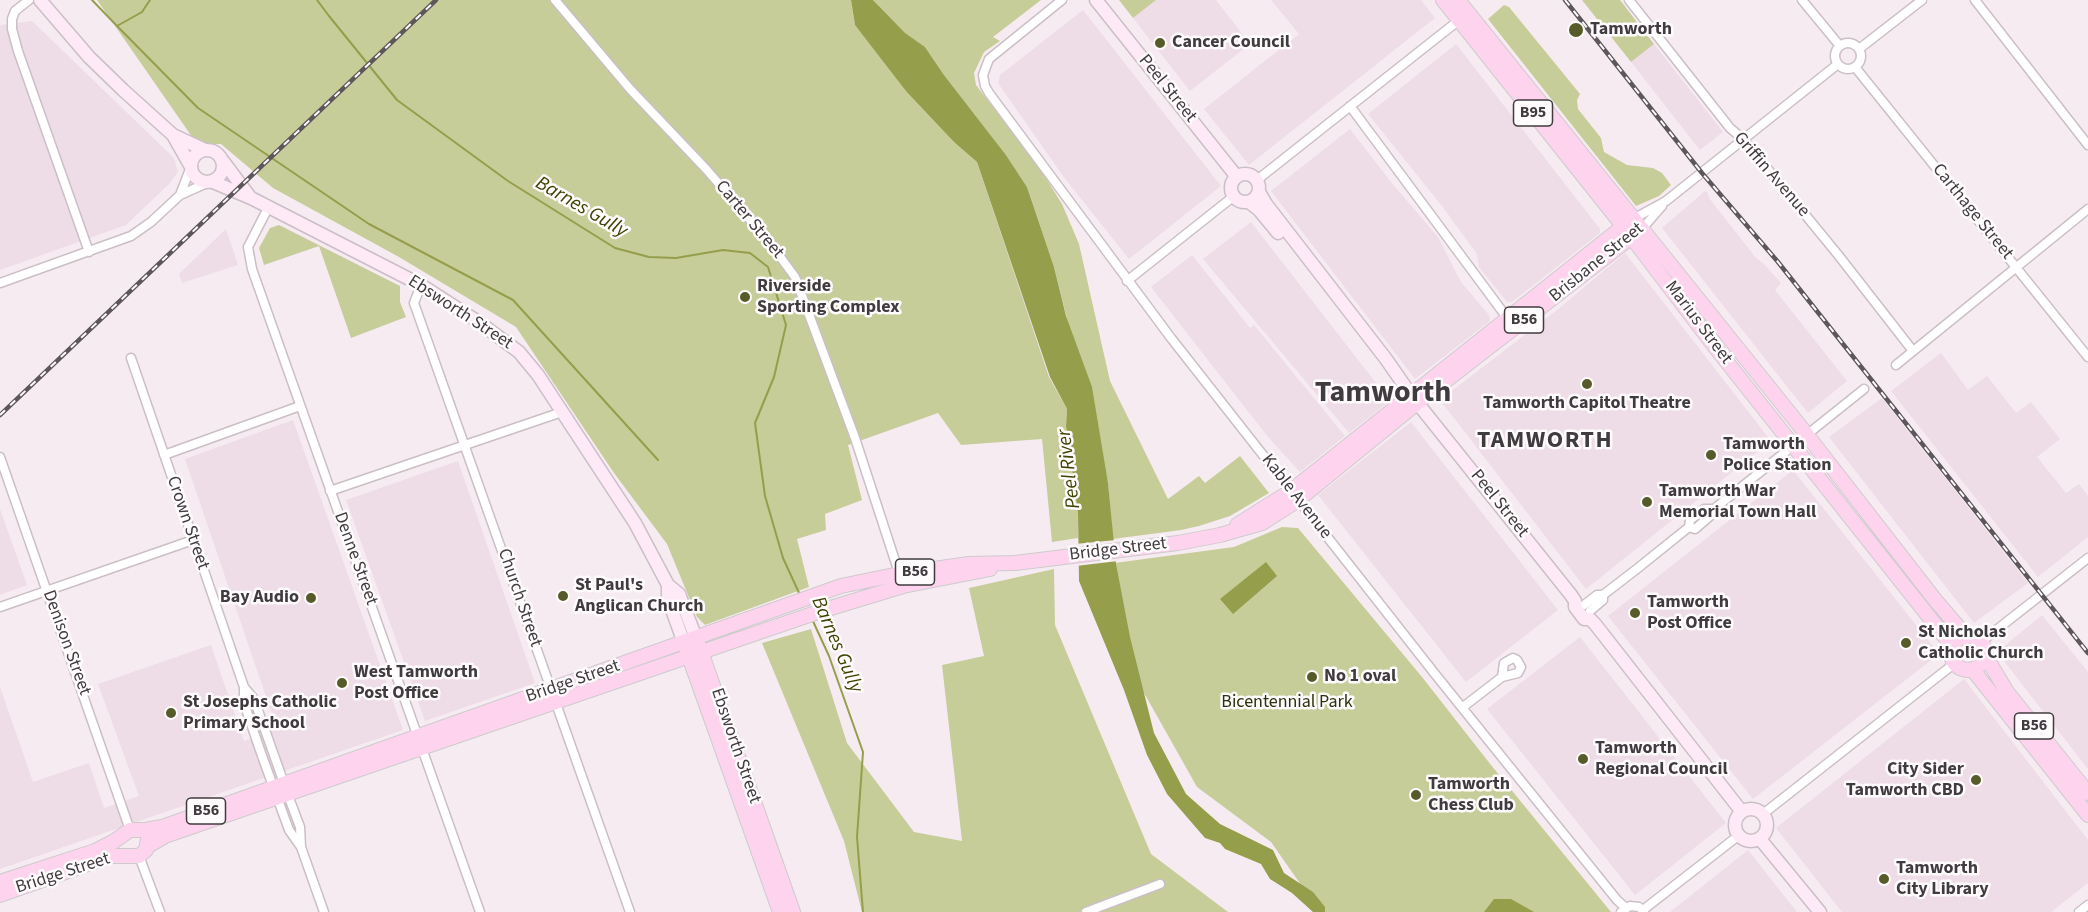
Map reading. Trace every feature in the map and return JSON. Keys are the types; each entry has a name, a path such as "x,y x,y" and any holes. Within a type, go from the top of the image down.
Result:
{"main road":[{"path":"40,0 89,57 174,135 216,153 223,161 221,176 210,182 198,180 174,135"},
{"name":"Peel Street","path":"1096,0 1238,177"},
{"name":"Marius Street","path":"1443,0 1463,17 1632,228 1807,435 1936,601 1966,636"},
{"name":"Marius Street","path":"1458,0 1463,17"},
{"path":"190,167 194,156 206,150"},
{"name":"Ebsworth Street","path":"223,161 251,198"},
{"path":"1246,175 1258,186 1254,199 1249,202 1234,196 1232,188 1238,177 1246,175"},
{"name":"Ebsworth Street","path":"210,182 251,198 421,285 480,323 519,352 538,375 635,523 668,585 679,594 693,647 780,912"},
{"name":"Peel Street","path":"1258,186 1266,204 1386,359 1399,380 1585,609 1742,812"},
{"name":"Peel Street","path":"1249,202 1259,210 1381,363 1399,380"},
{"name":"Marius Street","path":"1632,228 1715,347 1953,647"},
{"name":"Brisbane Street","path":"1414,399 1508,319 1632,228"},
{"name":"Brisbane Street","path":"1294,496 1632,228"},
{"name":"Bridge Street","path":"0,882 95,851 129,832 162,827 281,790 554,696 693,647 717,631 868,579 901,580 971,574 1015,563 1178,543 1220,535 1262,523 1294,496"},
{"name":"Bridge Street","path":"693,647 722,645 824,610 901,580"},
{"path":"1972,636 1983,648 1981,664 1972,669 1963,668 1955,663 1953,647 1958,640 1972,636"},
{"name":"Ebsworth Street","path":"693,647 793,912"},
{"name":"B56","path":"1983,648 2007,692 2088,793"},
{"name":"B56","path":"1972,669 2088,815"},
{"name":"Bridge Street","path":"0,895 103,859 138,853 165,837 281,790"},
{"path":"1753,809 1763,814 1767,829 1760,839 1750,842 1738,836 1735,825 1738,815 1742,812 1753,809"},
{"path":"129,832 147,837 138,853 120,847 129,832"},
{"path":"1760,839 1820,912"}],"street":[{"path":"29,0 15,11 12,29 89,252"},
{"name":"Carter Street","path":"555,0 630,88 706,169 770,243 795,277 855,438 901,580"},
{"name":"Kable Avenue","path":"1062,0 989,59 983,75 989,93 1127,281 1294,496 1624,910"},
{"name":"Griffin Avenue","path":"1629,0 1730,128 1744,140 1839,256 1913,351"},
{"path":"1802,0 1840,46"},
{"path":"1859,49 1922,0"},
{"path":"1976,0 2088,145"},
{"path":"1258,186 1350,106 1463,17"},
{"path":"1852,44 1859,49 1861,61 1856,67 1844,69 1838,64 1835,57 1840,46 1852,44"},
{"name":"Brisbane Street","path":"1632,228 1838,64"},
{"name":"Carthage Street","path":"1856,67 2088,357"},
{"path":"1350,106 1508,319"},
{"path":"180,195 190,167"},
{"path":"0,283 121,241 141,230 180,195 210,182"},
{"path":"1127,281 1234,196"},
{"name":"Brisbane Street","path":"1632,228 1666,201"},
{"name":"Denne Street","path":"268,208 250,240 248,254 252,269 480,912"},
{"path":"1896,365 2088,209"},
{"name":"Church Street","path":"421,285 414,303 630,912"},
{"name":"Crown Street","path":"131,358 244,687 244,703 281,790 289,830 301,847 324,912"},
{"path":"1585,609 1603,600 1603,595 1689,527 1695,528 1710,516 1714,509 1864,389"},
{"path":"164,455 300,406"},
{"path":"330,491 562,412"},
{"name":"Denison Street","path":"0,457 129,832"},
{"path":"0,607 193,540"},
{"path":"1983,648 2088,558"},
{"path":"1763,814 1955,663"},
{"path":"1463,707 1502,677"},
{"path":"1624,910 1635,906 1643,911 1738,836"},
{"path":"138,853 160,912"},
{"path":"1086,912 1160,884"},
{"path":"2079,912 2088,905"}],"shaded area":[{"path":"851,0 873,0 905,33 925,47 1006,155 1027,187 1054,267 1066,316 1092,387 1108,483 1116,564 1130,637 1154,733 1186,794 1220,824 1273,850 1284,873 1313,892 1325,907 1325,912 1313,912 1292,893 1270,879 1261,864 1205,838 1167,794 1147,755 1124,690 1079,581 1078,513 1066,426 1067,409 1050,377 977,162 955,143 906,91 855,25"},
{"path":"1156,0 1216,0 1250,44 1190,91 1133,18"},
{"path":"1271,0 1421,0 1435,18 1249,165 1204,109 1299,34"},
{"path":"1083,10 1221,186 1129,259 1063,176 998,83 1000,75"},
{"path":"32,21 174,158 178,172 169,184 126,225 0,270 0,25"},
{"path":"1456,44 1600,229 1600,233 1512,302 1507,302 1479,267 1477,254 1442,206 1368,114"},
{"path":"1654,44 1723,132 1700,150 1631,62"},
{"path":"1350,129 1438,237 1461,282 1489,315 1490,321 1415,379 1271,191"},
{"path":"1705,191 1756,258 1781,283 1775,290 1847,381 1808,413 1662,228"},
{"path":"1251,222 1390,401 1349,433 1203,259"},
{"path":"226,229 238,265 182,283 179,274"},
{"path":"1625,253 1771,441 1586,589 1440,400 1557,310"},
{"path":"1192,255 1250,328 1254,325 1345,436 1300,472 1268,437 1151,287"},
{"path":"1941,353 1968,390 1987,376 2016,413 2031,402 2060,439 2037,457 2066,493 2079,484 2088,496 2088,537 2038,577 1891,391"},
{"path":"1882,398 2028,583 1974,623 1829,437"},
{"path":"293,420 403,730 0,869 0,687 33,782 89,763 104,808 139,796 98,684 211,645 244,741 277,729 185,459"},
{"path":"1411,422 1558,610 1466,682 1318,495"},
{"path":"458,461 535,683 425,721 346,500"},
{"path":"1793,470 1939,654 1753,799 1608,616"},
{"path":"0,509 27,585 0,595"},
{"path":"1266,562 1277,576 1233,614 1220,599"},
{"path":"2042,615 2088,672 2088,769 1997,652"},
{"path":"1580,637 1726,823 1635,895 1487,709"},
{"path":"1964,679 2088,840 2088,883 2051,912 1842,912 1776,828"},
{"path":"1748,850 1797,912 1670,912"},
{"path":"1494,899 1511,899 1534,912 1484,912"}],"green space":[{"name":"Riverside Sporting Complex","path":"97,0 851,0 855,25 955,143 977,162 1049,377 1067,409 1066,426 1078,513 1078,538 1052,542 1042,439 961,445 938,413 848,445 862,500 825,514 826,530 797,539 809,587 705,625 697,617 667,544 614,473 516,327 399,257 273,188 221,144 197,144"},
{"path":"873,0 1041,0 993,37 1000,41 984,52 974,73 976,85 1039,167 1062,204 1079,244 1110,381 1168,499 1199,476 1205,483 1240,456 1269,493 1230,516 1199,526 1113,539 1108,483 1054,267 1027,187 1006,155 925,47 905,34"},
{"path":"1119,0 1156,0 1133,18"},
{"path":"1582,0 1620,0 1654,44 1631,62"},
{"path":"1504,5 1509,7 1580,94 1577,100 1578,109 1601,138 1604,152 1627,165 1653,168 1662,173 1671,185 1659,196 1636,206 1488,19"},
{"path":"279,225 400,286 400,302 406,317 351,338 319,246 264,265 259,248 270,228"},
{"name":"Bicentennial Park","path":"1282,527 1298,528 1422,677 1611,912 1320,912 1271,842 1197,787 1130,668 1107,564 1234,547"},
{"path":"1054,569 1055,625 1151,854 1228,912 862,912 844,841 762,643 811,629 847,743 914,832 962,841 942,665 984,656 969,588"}],"pier":[{"path":"1116,540 1118,561 1076,566 1075,544"}],"waterway":[{"name":"Barnes Gully","path":"92,0 117,26 142,12 150,0"},
{"name":"Barnes Gully","path":"317,0 397,100 508,181 615,248 649,257 676,258 723,250 750,253 768,267 786,325 774,377 755,423 765,496 783,558 800,595"},
{"path":"117,26 198,108 369,224 513,300 658,460"},
{"name":"Barnes Gully","path":"812,619 829,656 863,752 857,837 863,912"}],"railway":[{"path":"0,415 436,0"},
{"path":"1565,0 1702,173 1778,262 2088,653"}],"place":[{"name":"Tamworth","path":"1576,30"},
{"name":"Cancer Council","path":"1160,43"},
{"name":"Riverside Sporting Complex","path":"745,297"},
{"name":"Tamworth Capitol Theatre","path":"1587,384"},
{"name":"Tamworth Police Station","path":"1711,455"},
{"name":"Tamworth War Memorial Town Hall","path":"1647,502"},
{"name":"St Paul's Anglican Church","path":"563,596"},
{"name":"Bay Audio","path":"311,598"},
{"name":"Tamworth Post Office","path":"1635,613"},
{"name":"St Nicholas Catholic Church","path":"1906,643"},
{"name":"No 1 oval","path":"1312,677"},
{"name":"West Tamworth Post Office","path":"342,683"},
{"name":"St Josephs Catholic Primary School","path":"171,713"},
{"name":"Tamworth Regional Council","path":"1583,759"},
{"name":"City Sider Tamworth CBD","path":"1976,780"},
{"name":"Tamworth Chess Club","path":"1416,795"},
{"name":"Tamworth City Library","path":"1884,879"}],"district":[{"name":"Tamworth","path":"1383,394"},
{"name":"TAMWORTH","path":"1545,442"}],"water label":[{"name":"Peel River","path":"1070,469"}]}
